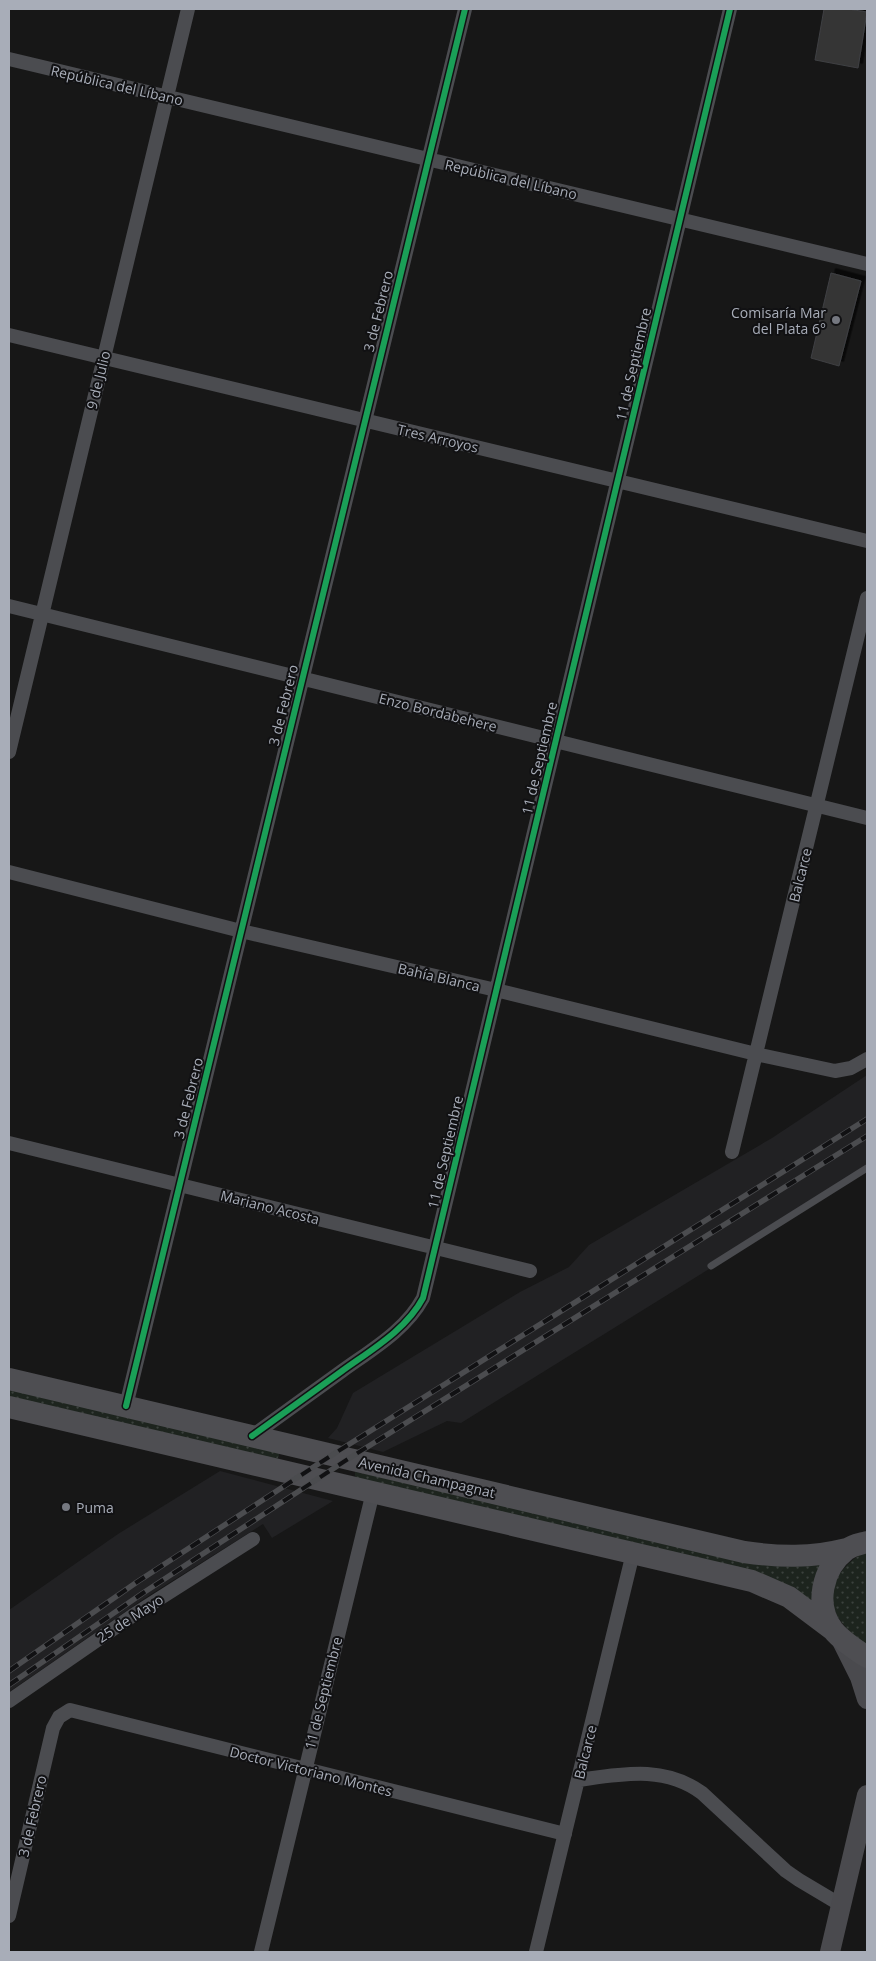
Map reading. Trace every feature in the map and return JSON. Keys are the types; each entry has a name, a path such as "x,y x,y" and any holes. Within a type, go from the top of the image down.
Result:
{"highway":[{"name":"Avenida Champagnat","path":"9,1379 744,1552 799,1557 822,1555 857,1546"},
{"name":"Avenida Champagnat","path":"9,1407 752,1581 789,1597 867,1657"},
{"path":"836,1634 825,1611 822,1592 828,1571 834,1561 857,1546"}],"main road":[{"path":"836,1634 860,1677 867,1699"},
{"path":"830,1952 867,1795"}],"street":[{"name":"9 de Julio","path":"9,752 188,9"},
{"name":"3 de Febrero","path":"126,1406 465,9"},
{"name":"11 de Septiembre","path":"252,1436 407,1322 423,1298 730,9"},
{"name":"República del Líbano","path":"9,59 867,264"},
{"name":"Tres Arroyos","path":"9,334 867,541"},
{"name":"Balcarce","path":"732,1152 867,598"},
{"name":"Enzo Bordabehere","path":"9,606 867,818"},
{"name":"Bahía Blanca","path":"9,872 241,932 496,990 756,1054 835,1071 851,1068 867,1059"},
{"name":"Mariano Acosta","path":"9,1144 530,1271"},
{"name":"11 de Septiembre","path":"261,1952 373,1492"},
{"name":"25 de Mayo","path":"9,1702 132,1616 253,1539"},
{"name":"Balcarce","path":"536,1952 633,1553"},
{"name":"Doctor Victoriano Montes","path":"59,1716 70,1710 565,1834"},
{"name":"3 de Febrero","path":"9,1916 53,1728 59,1716"},
{"path":"578,1780 642,1772 664,1775 686,1783 702,1793 786,1871 842,1904"}],"lane":[{"path":"711,1266 867,1168"}],"shaded area":[{"path":"867,1075 867,1171 461,1423 447,1421 383,1452 328,1438 337,1428 353,1393 520,1292 569,1267 589,1245 772,1138"},
{"path":"9,1387 279,1452 279,1456 277,1459 9,1398"},
{"path":"220,1471 333,1501 272,1538 263,1524 145,1598 9,1692 9,1610 118,1534"},
{"path":"355,1472 821,1563 812,1601 358,1479 355,1476"},
{"path":"867,1551 867,1646 841,1621 835,1611 833,1592 835,1583 844,1568"}],"building":[{"path":"824,9 848,9 867,12 858,68 815,60"},
{"name":"Comisaría Mar del Plata 6°","path":"831,273 861,281 839,366 811,358"}],"railway":[{"path":"9,1671 137,1582 332,1455 867,1119"},
{"path":"9,1685 143,1593 348,1459 867,1136"}],"cycle path":[{"path":"126,1406 465,9"},
{"path":"252,1436 387,1339 407,1320 423,1298 730,9"}],"place":[{"name":"Comisaría Mar del Plata 6°","path":"836,320"},
{"name":"Puma","path":"66,1507"}]}
